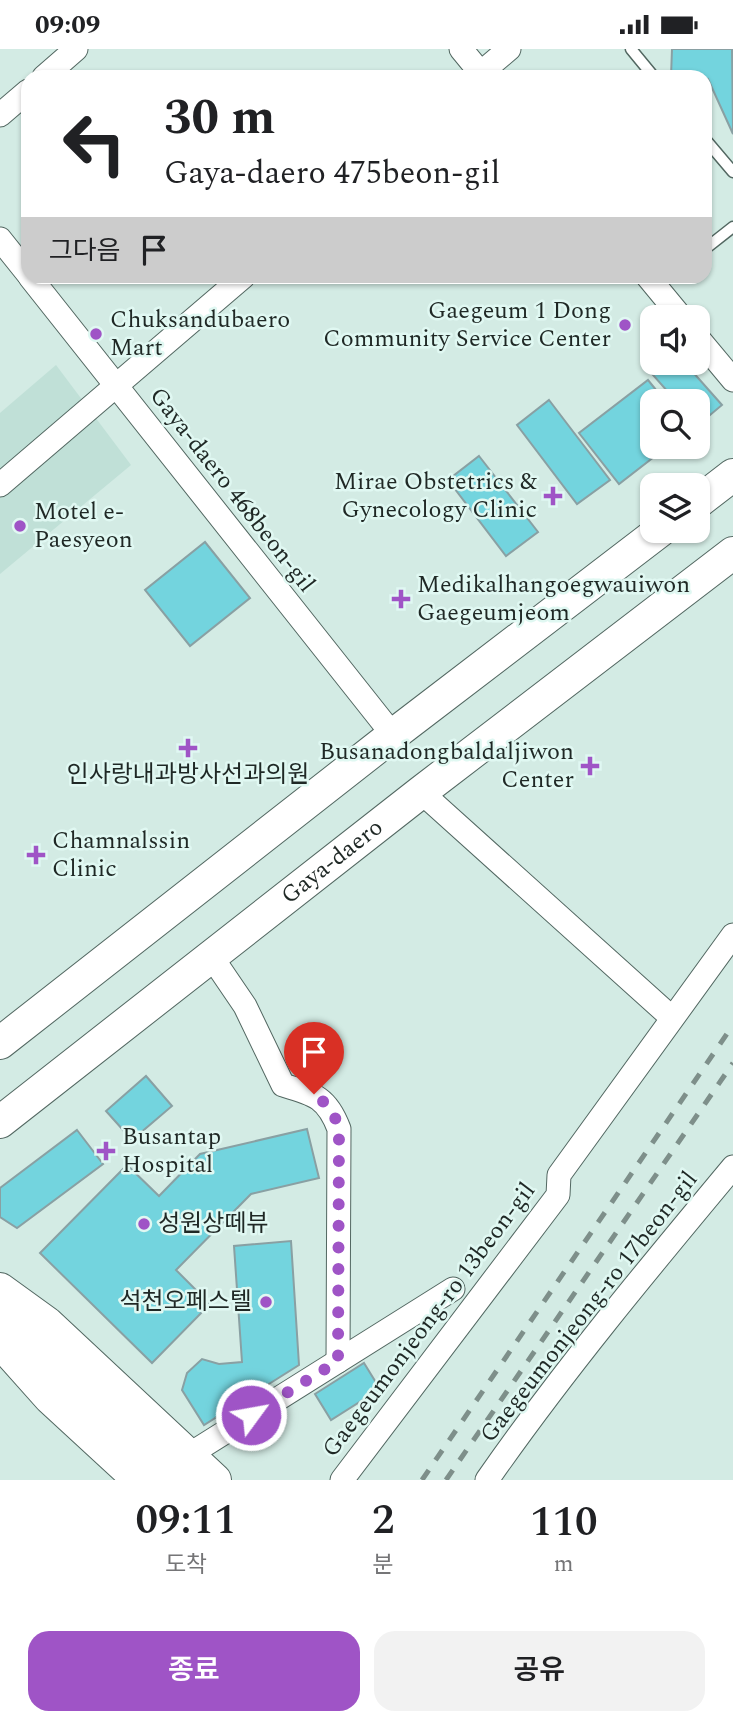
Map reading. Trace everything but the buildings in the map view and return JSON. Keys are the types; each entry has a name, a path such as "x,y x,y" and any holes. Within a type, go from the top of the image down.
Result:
{"main road":[{"path":"710,493 733,475"},
{"path":"0,1043 644,543"},
{"name":"Gaya-daero","path":"0,1122 421,792 733,553"},
{"path":"0,1289 47,1323 182,1468"},
{"path":"0,1310 53,1361 182,1468 215,1480"},
{"path":"0,1342 50,1398 139,1480"}],"street":[{"path":"52,70 76,49"},
{"path":"461,49 476,70"},
{"path":"486,70 509,49"},
{"path":"0,115 21,97"},
{"name":"Gaya-daero 468beon-gil","path":"0,239 21,265"},
{"name":"Gaya-daero 468beon-gil","path":"36,284 393,736"},
{"path":"0,485 235,284"},
{"path":"657,284 672,305"},
{"path":"710,352 733,380"},
{"path":"421,792 671,1017"},
{"name":"Gaegeumonjeong-ro 13beon-gil","path":"342,1480 558,1195 559,1175 733,935"},
{"path":"211,956 245,1006 283,1085 314,1094 332,1109 339,1129 338,1361"},
{"name":"Gaegeumonjeong-ro 17beon-gil","path":"486,1480 534,1413 653,1262 733,1167"},
{"path":"182,1468 338,1361 453,1289"}],"lane":[{"path":"631,49 648,70"},
{"path":"712,147 733,172"},
{"path":"712,244 733,227"}],"shaded area":[{"path":"56,365 131,465 0,574 0,413"}],"railway":[{"path":"422,1480 733,1025"},
{"path":"446,1480 733,1063"}],"place":[{"name":"Gaegeum 1 Dong Community Service Center","path":"625,325"},
{"name":"Chuksandubaero Mart","path":"96,334"},
{"name":"Mirae Obstetrics & Gynecology Clinic","path":"553,496"},
{"name":"Motel e- Paesyeon","path":"20,526"},
{"name":"Medikalhangoegwauiwon Gaegeumjeom","path":"401,599"},
{"name":"인사랑내과방사선과의원","path":"188,748"},
{"name":"Busanadongbaldaljiwon Center","path":"590,766"},
{"name":"Chamnalssin Clinic","path":"36,855"},
{"name":"Busantap Hospital","path":"106,1151"},
{"name":"성원상떼뷰","path":"144,1224"},
{"name":"석천오페스텔","path":"266,1302"}],"route":[{"path":"251,1415 338,1361 339,1129 332,1109 314,1094"}]}
